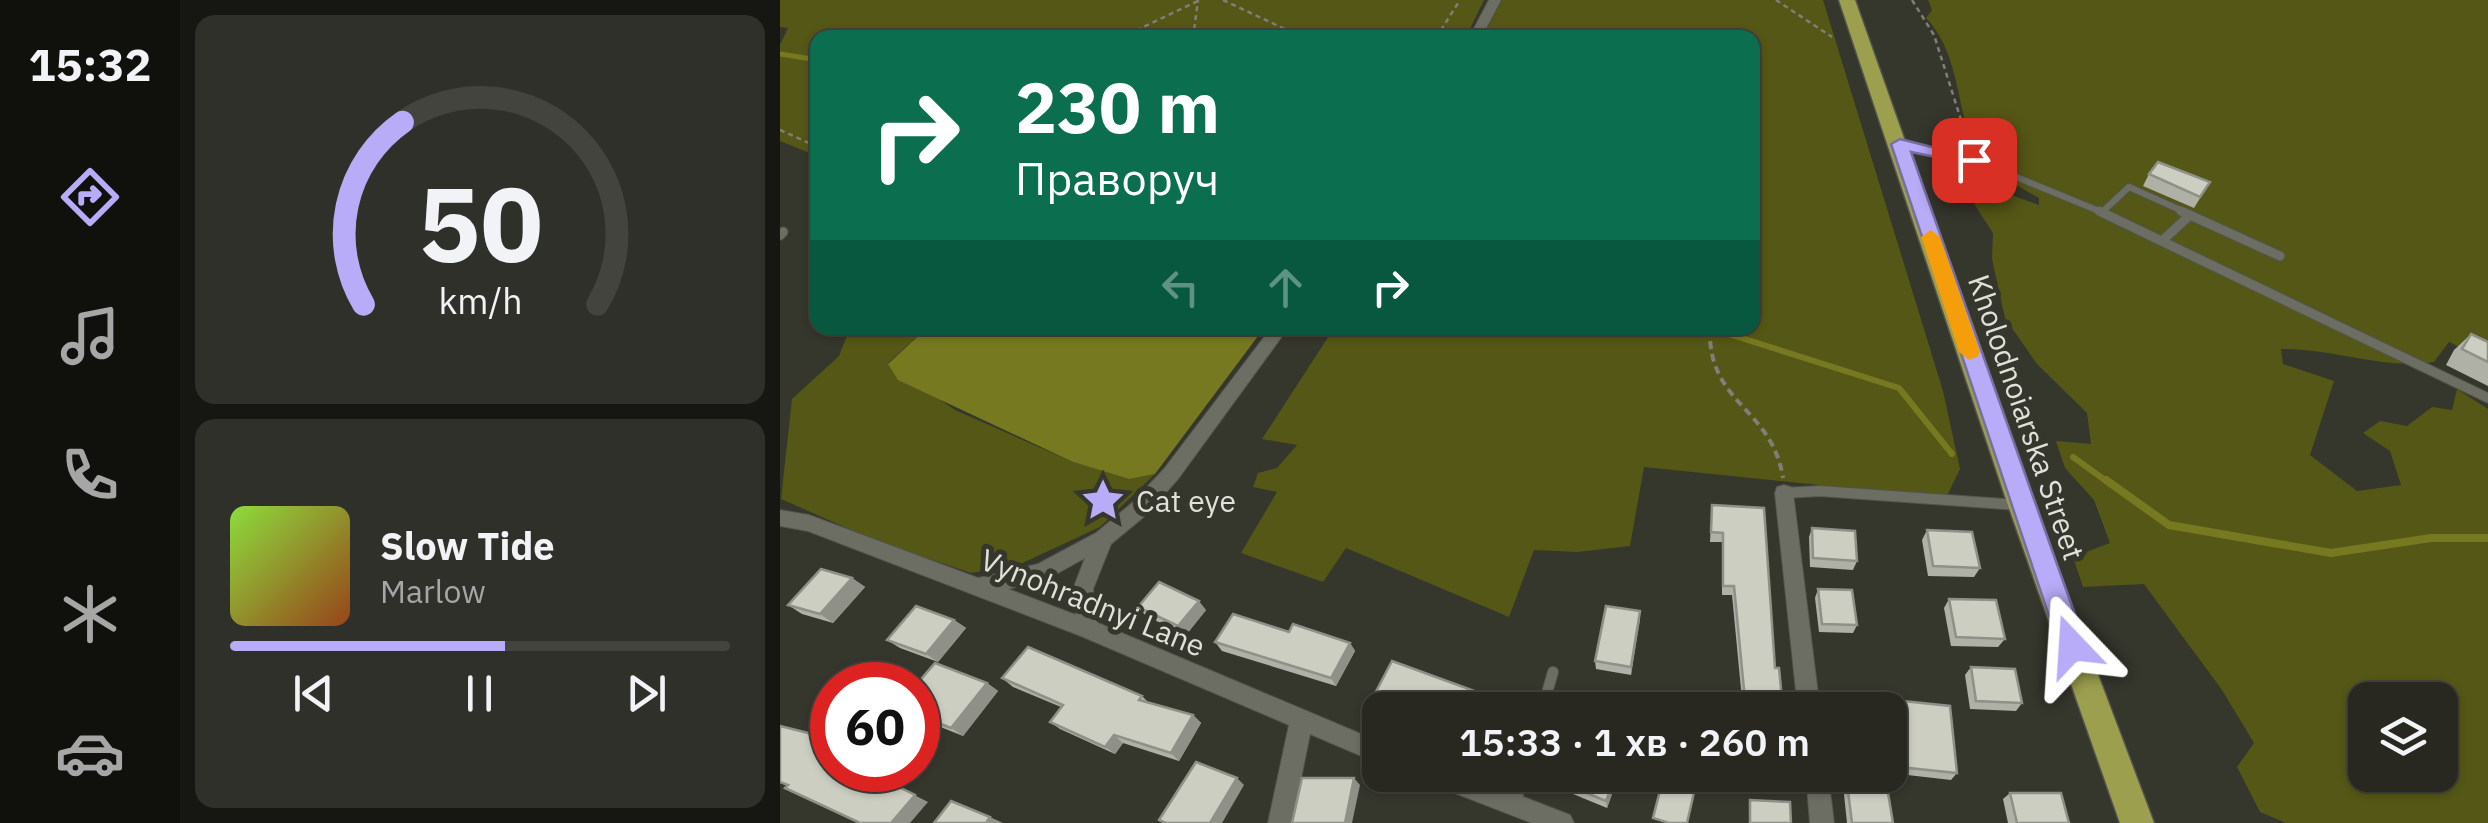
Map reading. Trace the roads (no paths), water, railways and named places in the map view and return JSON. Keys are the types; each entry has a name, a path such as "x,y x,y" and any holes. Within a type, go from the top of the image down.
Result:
{"main road":[{"name":"Kholodnoiarska Street","path":"1847,0 1900,144 2021,506 2136,823"}],"street":[{"path":"1479,30 1495,0"},
{"path":"979,587 1042,572 1103,539 1140,509 1275,335"},
{"path":"1784,492 1807,692"},
{"name":"Vynohradnyi Lane","path":"780,518 809,523 1088,629 1300,723 1362,746"},
{"path":"1088,629 1082,589 1103,539"},
{"path":"1280,823 1300,723"},
{"path":"1481,792 1562,823"},
{"path":"1819,792 1822,823"}],"lane":[{"path":"1900,144 1974,160 2101,213 2413,358 2488,398"},
{"path":"2101,213 2129,187 2280,256"},
{"path":"2162,242 2190,215"},
{"path":"1784,492 2021,506"},
{"path":"1547,692 1553,672"},
{"path":"1515,805 1519,792"}],"waterway":[{"path":"780,54 810,59"},
{"path":"1732,335 1899,388 1952,454"},
{"path":"2073,457 2109,483"},
{"path":"2106,480 2169,525 2331,553 2431,538 2488,538"}],"place":[{"name":"Cat eye","path":"1103,500"}]}
